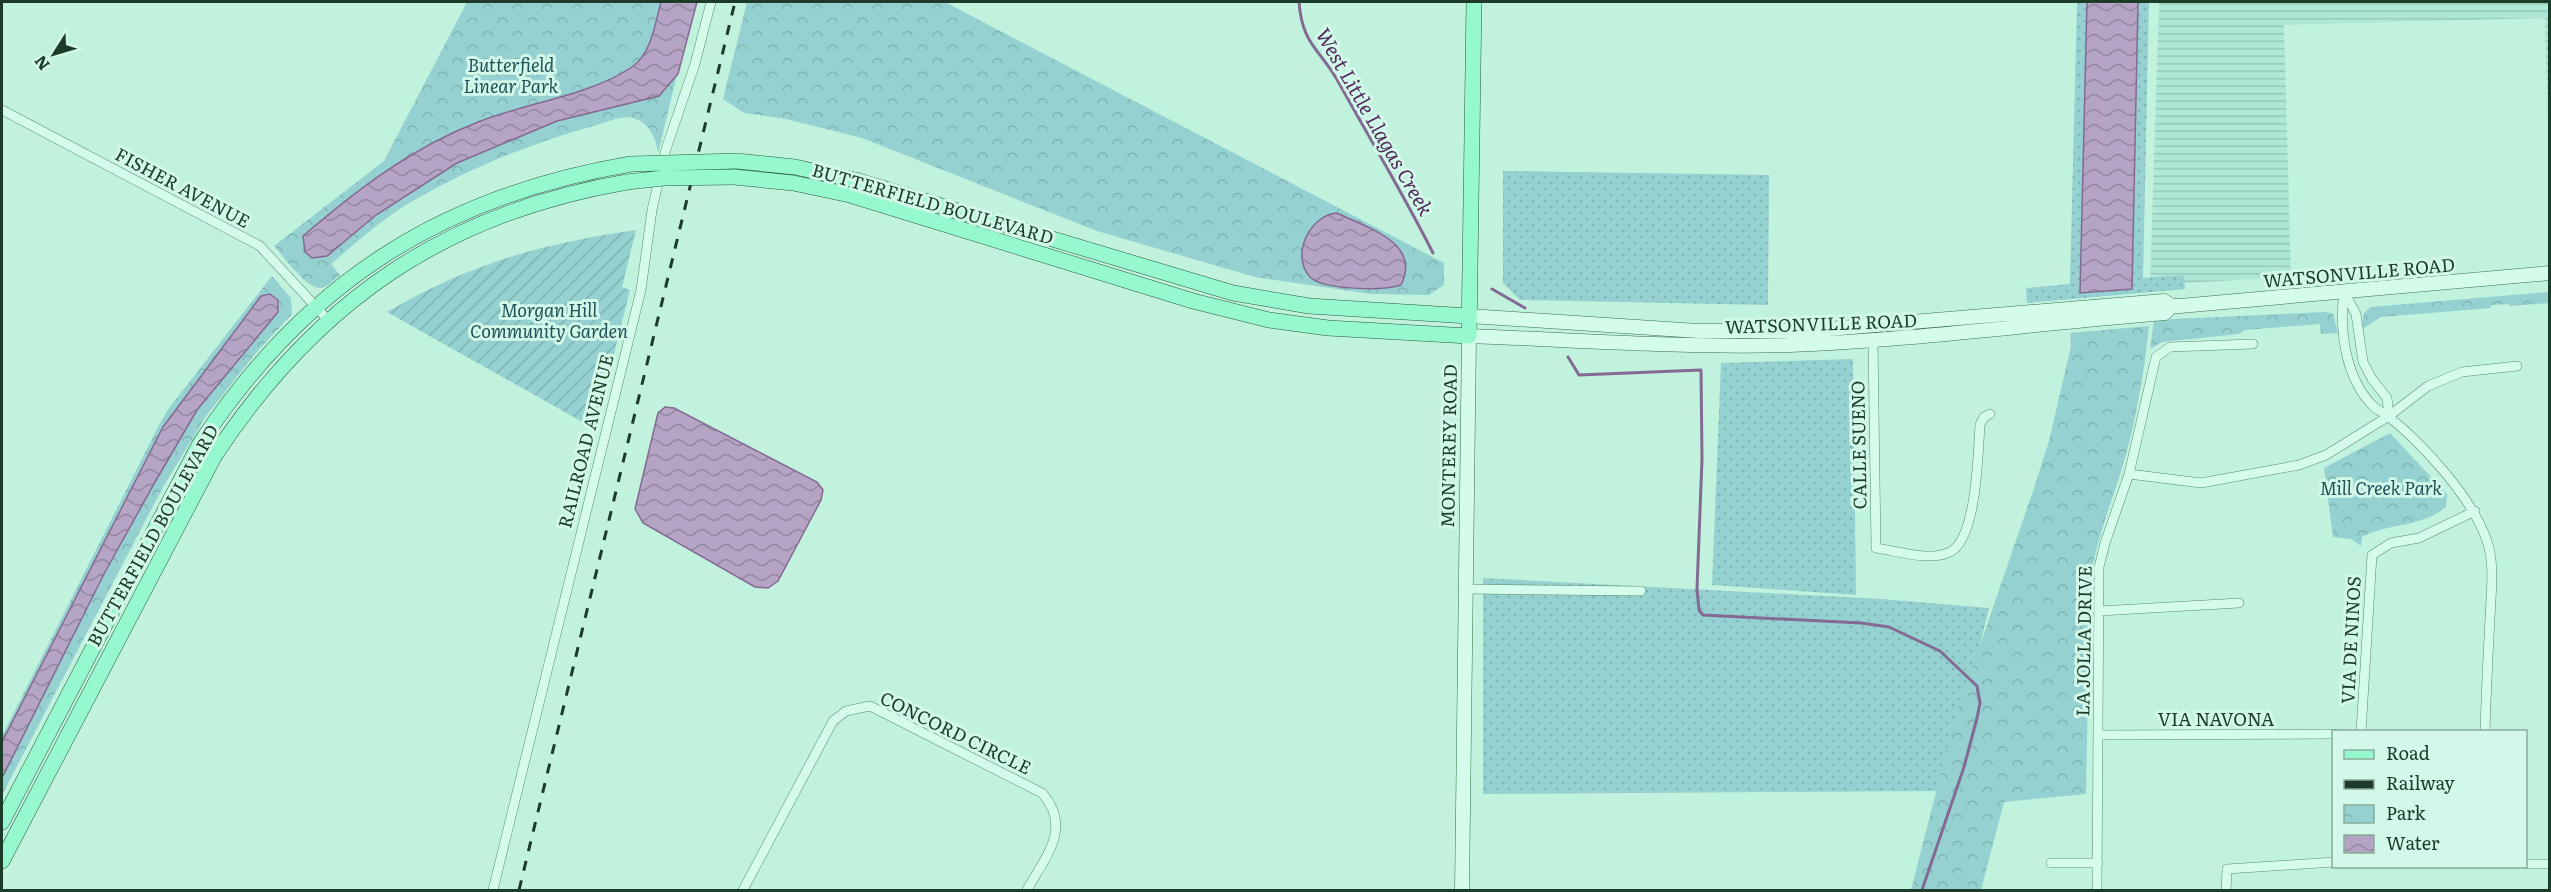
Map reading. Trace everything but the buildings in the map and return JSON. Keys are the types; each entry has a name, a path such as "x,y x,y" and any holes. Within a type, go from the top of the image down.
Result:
{"main road":[{"name":"MONTEREY ROAD","path":"1462,891 1474,2"},
{"name":"BUTTERFIELD BOULEVARD","path":"2,822 200,445 246,379 316,306 397,246 473,207 548,181 631,164 737,161 795,167 855,180 1233,293 1309,306 1469,316"},
{"name":"BUTTERFIELD BOULEVARD","path":"2,861 215,454 267,382 328,320 409,260 478,224 552,197 627,182 664,178 734,177 793,183 850,195 1193,301 1269,320 1328,328 1469,336"},
{"name":"WATSONVILLE ROAD","path":"1469,336 1722,345 1873,341 2085,314 2137,309 2165,313 2172,306 2550,273"},
{"name":"WATSONVILLE ROAD","path":"1469,316 1752,332 2085,314"}],"street":[{"name":"RAILROAD AVENUE","path":"493,891 640,291 652,210 666,149 692,74 711,2"},
{"name":"FISHER AVENUE","path":"2,110 260,246 328,320"},
{"path":"2344,292 2356,314 2363,362 2372,379 2387,398 2389,416"},
{"path":"2344,292 2341,315 2351,368 2374,407 2389,416 2420,446 2475,511 2488,543 2492,572 2485,730"},
{"name":"CALLE SUENO","path":"1873,341 1876,548 1934,556 1952,551 1961,538 1971,513 1976,486 1980,425 1984,417 1990,414"},
{"name":"LA JOLLA DRIVE","path":"2097,891 2099,567 2104,543 2129,474 2156,357 2170,347 2253,344"},
{"path":"2129,474 2201,483 2299,465 2326,455 2389,416 2428,386 2454,375 2517,366"},
{"name":"VIA DE NINOS","path":"2361,730 2372,555 2391,543 2419,538 2475,511"},
{"path":"1466,589 1641,591"},
{"path":"2099,611 2238,603"},
{"name":"CONCORD CIRCLE","path":"743,891 832,721 846,711 870,706 1041,793 1052,804 1057,820 1056,837 1027,891"},
{"name":"VIA NAVONA","path":"2098,735 2332,734"},
{"path":"2226,891 2226,869 2252,865 2332,862"},
{"path":"2051,863 2098,863"},
{"path":"2527,864 2550,864"}],"shaded area":[{"path":"2159,2 2549,2 2549,158 2545,18 2284,25 2291,277 2150,285"}],"green space":[{"name":"Butterfield Linear Park","path":"467,2 661,2 691,17 658,153 656,142 647,127 639,120 628,117 522,149 455,178 400,209 331,264 340,275 325,287 314,287 302,278 274,246 384,161"},
{"path":"747,2 945,2 1444,263 1444,285 1429,295 1371,294 1255,277 1097,231 862,138 786,119 744,113 723,99"},
{"path":"2077,2 2149,2 2143,278 2184,275 2185,289 2027,303 2026,288 2070,284"},
{"path":"1503,171 1769,175 1768,305 1520,300 1503,283"},
{"name":"Morgan Hill Community Garden","path":"636,230 622,287 630,290 595,429 387,312 448,280 507,258 569,242"},
{"path":"272,276 291,298 292,314 256,353 206,416 162,489 2,795 2,736 159,425 169,408"},
{"path":"2549,292 2549,303 2491,305 2491,308 2381,317 2361,330 2364,313 2371,307"},
{"path":"2326,312 2333,314 2338,333 2321,334 2320,324 2245,330 2239,334 2162,342 2150,349 2154,320"},
{"path":"2149,326 2135,416 2092,569 2086,794 2004,802 1981,890 1911,890 1955,718 2049,441 2071,346 2070,333"},
{"path":"1853,359 1856,595 1712,585 1721,363"},
{"name":"Mill Creek Park","path":"2390,433 2447,494 2446,507 2416,522 2383,529 2362,537 2361,546 2351,539 2333,537 2324,468"},
{"path":"1483,578 1882,599 1989,608 1944,791 1483,794"}],"water":[{"path":"661,2 697,2 678,74 659,96 557,121 457,163 376,215 327,256 312,258 305,252 303,236 365,186 430,144 497,115 597,85 632,67 639,61 648,46"},
{"path":"2087,2 2138,2 2132,289 2080,293"},
{"path":"1337,213 1376,231 1398,247 1404,258 1406,270 1401,285 1381,288 1340,287 1327,285 1310,277 1304,268 1302,258 1306,237 1319,221 1327,215"},
{"path":"270,294 278,300 278,312 197,410 104,574 2,778 2,742 163,427 261,296"},
{"path":"665,407 674,408 817,482 823,490 821,500 778,581 768,588 755,587 643,523 635,509 658,413"}],"waterway":[{"name":"West Little Llagas Creek","path":"1299,2 1308,38 1339,83 1433,253"},
{"name":"West Little Llagas Creek","path":"1492,289 1525,308"},
{"name":"West Little Llagas Creek","path":"1568,357 1579,375 1701,370 1702,459 1697,589 1699,610 1703,615 1861,623 1889,627 1940,651 1977,686 1980,703 1964,767 1922,890"}],"railway":[{"path":"519,890 735,2"}]}
